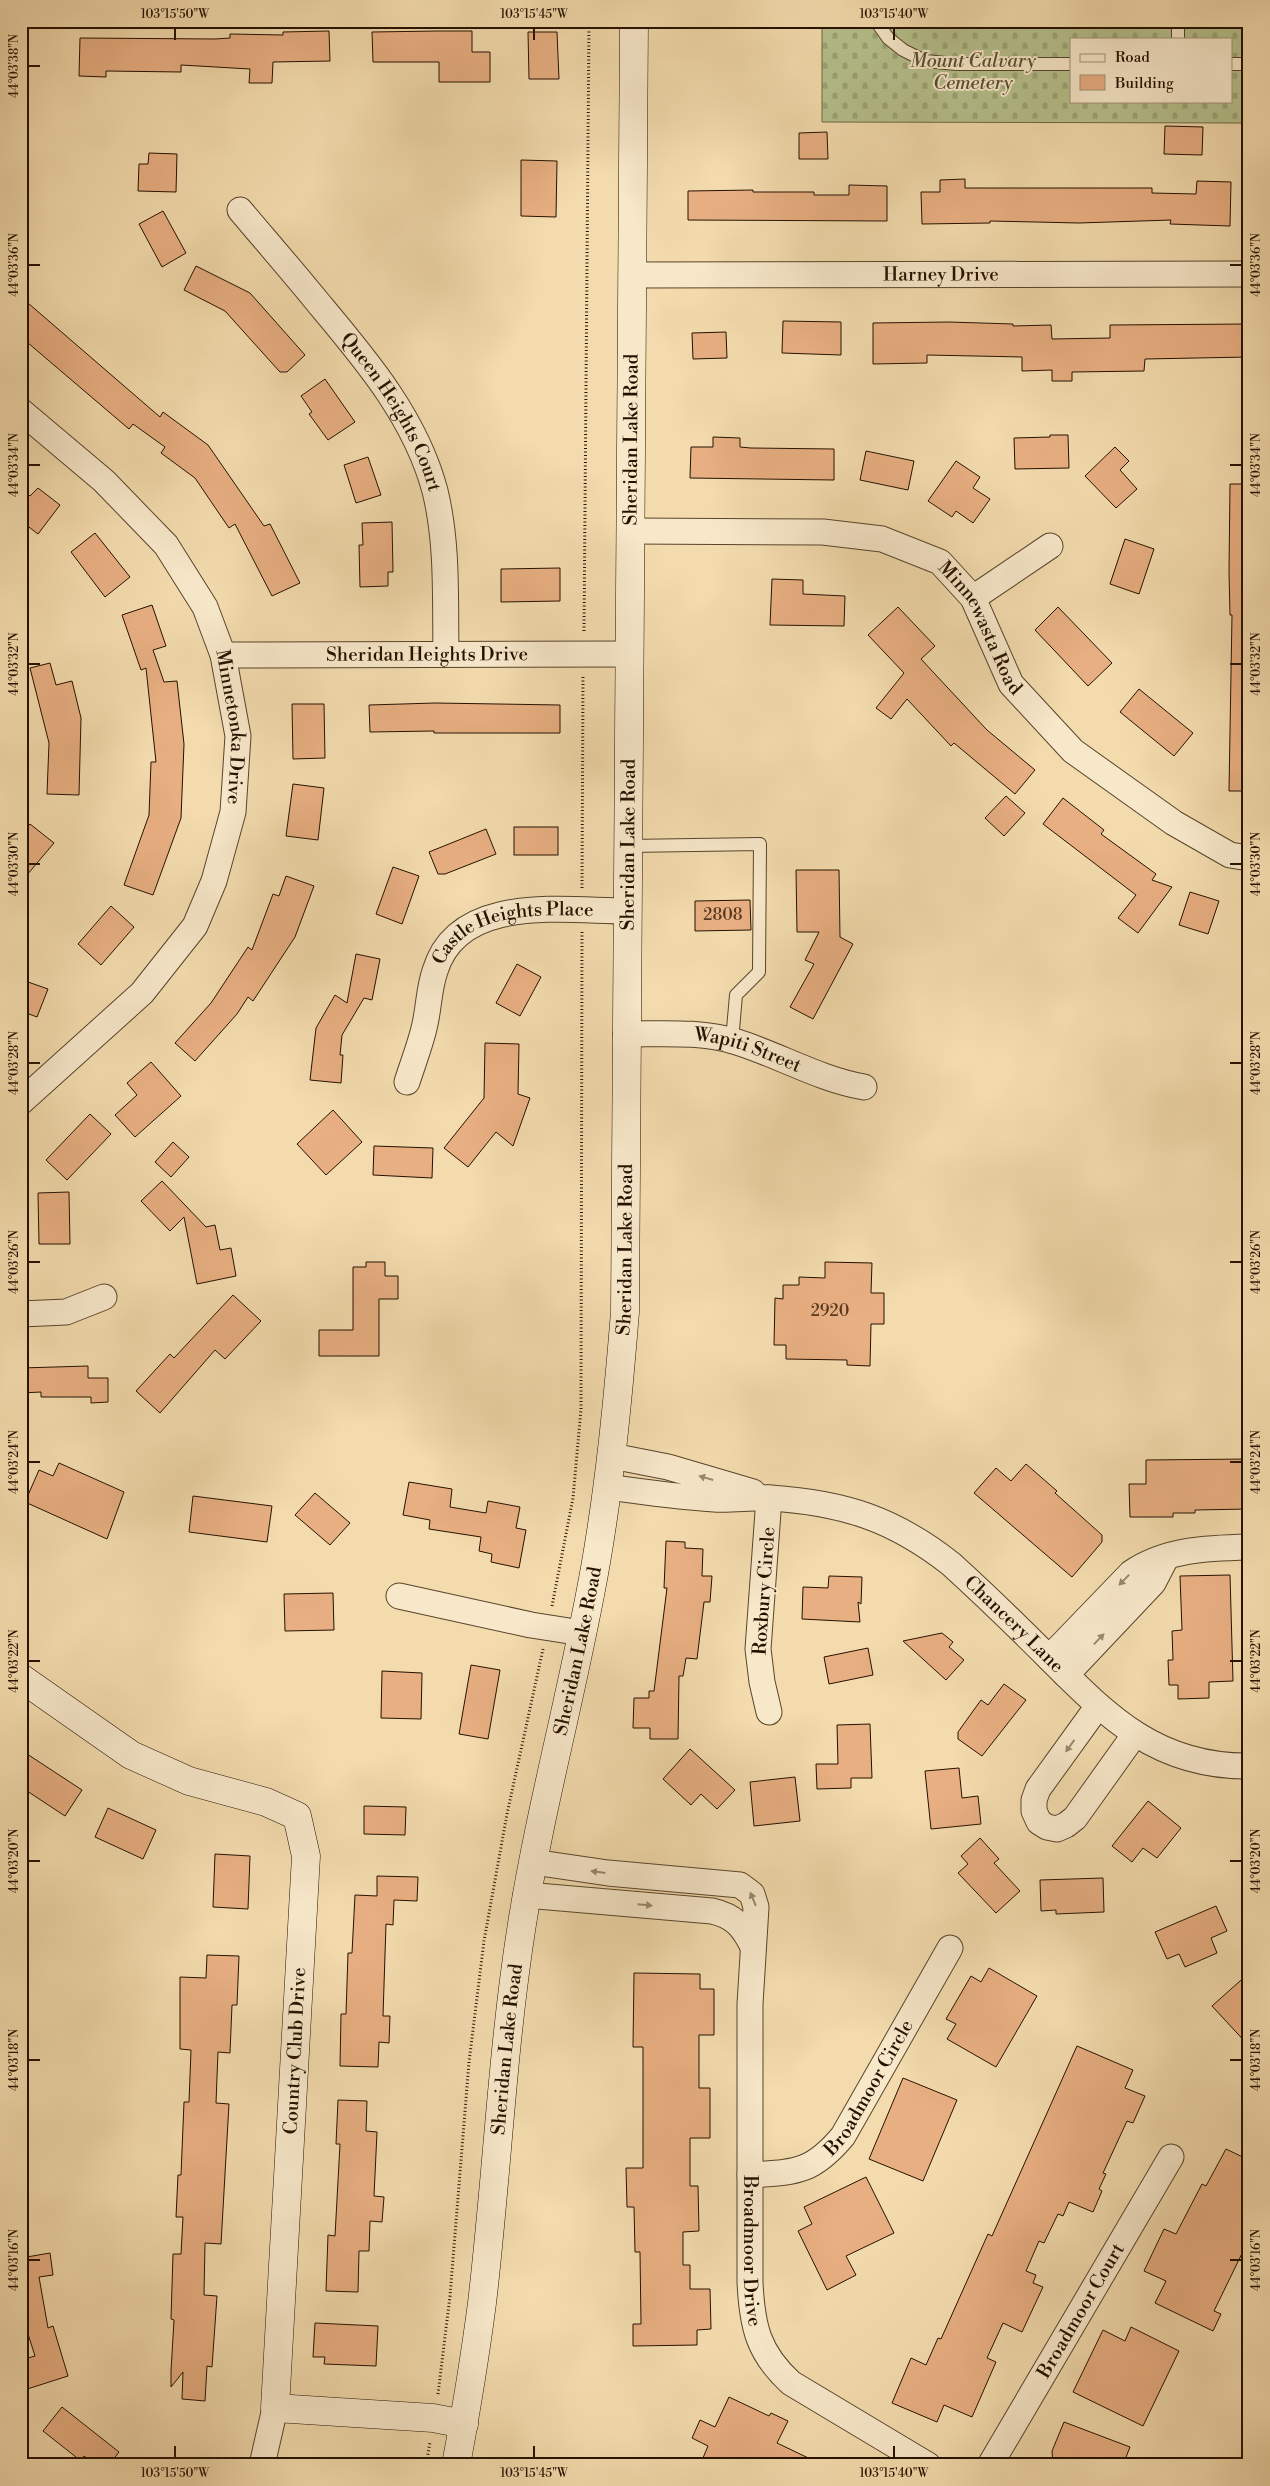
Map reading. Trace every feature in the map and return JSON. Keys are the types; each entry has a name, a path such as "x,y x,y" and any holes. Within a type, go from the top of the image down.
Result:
{"main road":[{"name":"Sheridan Lake Road","path":"456,2465 481,2308 503,2065 526,1895 582,1633 608,1487 626,1284 626,1034 634,21"},
{"name":"Country Club Drive","path":"21,1678 131,1755 189,1781 266,1802 297,1816 306,1856 274,2408"},
{"path":"274,2408 434,2418 464,2424"}],"street":[{"name":"Queen Heights Court","path":"240,210 362,355 384,384 415,440 434,490 441,523 445,560 446,653"},
{"name":"Harney Drive","path":"633,275 1249,274"},
{"name":"Minnetonka Drive","path":"21,411 104,481 166,545 205,607 223,655 238,736 233,812 214,881 195,926 142,993 21,1102"},
{"name":"Minnewasta Road","path":"631,531 823,532 882,539 940,562 973,598 1011,684 1073,751 1174,823 1230,855 1249,858"},
{"path":"973,598 1050,546"},
{"name":"Sheridan Heights Drive","path":"223,655 630,654"},
{"name":"Castle Heights Place","path":"407,1082 425,1024 434,971 449,944 475,923 489,916 536,910 627,911"},
{"name":"Wapiti Street","path":"626,1034 677,1034 732,1041 831,1080 864,1087"},
{"path":"21,1314 66,1312 104,1297"},
{"name":"Chancery Lane","path":"612,1456 668,1467 770,1498"},
{"name":"Chancery Lane","path":"608,1487 715,1499 770,1498 842,1508 899,1528 926,1544 951,1564 1098,1706 1134,1734 1162,1749 1188,1758 1214,1764 1249,1766"},
{"name":"Roxbury Circle","path":"770,1498 758,1649 760,1674 770,1712"},
{"path":"1057,1666 1153,1583 1166,1558 1198,1548 1249,1547"},
{"path":"399,1596 582,1633"},
{"path":"1098,1706 1038,1789 1034,1800 1034,1811 1039,1822 1047,1827 1057,1829 1076,1818 1134,1734"},
{"name":"Broadmoor Drive","path":"533,1862 608,1873 740,1885 752,1894 755,1900 756,1923 750,2004 751,2304 756,2330 766,2355 777,2370 791,2383 928,2465"},
{"path":"526,1895 712,1911 726,1914 738,1922 753,1947"},
{"name":"Broadmoor Circle","path":"750,2175 801,2169 817,2164 828,2154 843,2136 950,1948"},
{"name":"Broadmoor Court","path":"990,2465 1171,2157"},
{"path":"262,2465 274,2408"}],"lane":[{"path":"876,21 888,38 903,50 925,61 956,64 1070,64"},
{"path":"1178,21 1178,38"},
{"path":"1232,64 1249,64"},
{"path":"628,846 760,844 759,972 736,995 732,1041"}],"path":[{"path":"426,2465 450,2296 469,2062 484,1941 507,1814 573,1498 579,1438 590,21"}],"green space":[{"name":"Mount Calvary Cemetery","path":"822,21 1249,21 1249,123 822,122"}],"building":[{"path":"329,31 330,61 273,62 272,83 249,83 250,69 181,65 181,72 106,71 106,77 79,76 80,38 215,39 230,38 230,34 283,35 283,32"},
{"path":"472,31 472,52 490,52 490,82 439,82 439,62 373,62 372,32"},
{"path":"528,32 557,32 559,79 529,79"},
{"path":"1165,126 1203,127 1202,155 1164,154"},
{"path":"827,132 828,159 799,159 799,133"},
{"path":"149,153 177,154 176,192 138,191 139,164 148,164"},
{"path":"521,160 557,161 556,217 521,216"},
{"path":"965,179 965,188 1152,188 1152,193 1196,194 1197,181 1231,182 1230,226 1170,224 1171,220 1079,223 990,221 990,223 922,224 921,192 940,192 940,180"},
{"path":"849,185 887,186 887,221 688,220 688,191 753,190 753,192 814,192 814,195 849,195"},
{"path":"163,211 186,253 162,267 139,224"},
{"path":"196,266 250,293 305,355 287,372 280,372 225,311 184,290"},
{"path":"21,297 160,417 163,412 208,445 264,526 270,524 300,583 272,596 235,524 229,528 195,478 161,453 165,447 133,424 129,429 21,337"},
{"path":"783,321 841,322 841,355 782,353"},
{"path":"949,322 1013,324 1013,326 1051,325 1052,339 1110,338 1110,325 1247,324 1248,357 1145,359 1144,371 1072,372 1072,381 1052,381 1052,370 1022,371 1022,357 927,355 927,363 873,364 873,323"},
{"path":"726,332 727,358 693,359 692,333"},
{"path":"325,379 355,422 328,440 309,414 312,412 301,396"},
{"path":"1050,435 1068,435 1069,468 1015,469 1014,438 1050,437"},
{"path":"713,437 740,438 740,447 834,449 834,480 690,478 691,447 713,447"},
{"path":"1115,447 1129,461 1120,470 1137,489 1116,508 1085,476"},
{"path":"866,451 914,461 908,490 860,480"},
{"path":"368,457 381,495 356,503 344,465"},
{"path":"956,461 980,477 973,488 990,499 973,523 956,511 952,517 928,501"},
{"path":"1230,484 1249,484 1249,791 1229,791 1232,615 1230,615 1229,571"},
{"path":"38,488 60,505 38,534 21,521 21,489 30,496"},
{"path":"392,522 393,572 388,572 388,586 360,587 359,545 363,545 362,523"},
{"path":"95,533 130,577 105,597 71,552"},
{"path":"1125,539 1154,549 1139,594 1110,584"},
{"path":"560,568 560,601 501,602 501,569"},
{"path":"772,579 803,580 803,594 845,596 844,626 770,625"},
{"path":"152,605 166,646 153,650 164,682 177,681 184,744 181,818 153,895 124,885 149,815 151,762 156,762 146,668 141,670 122,615"},
{"path":"898,607 935,646 921,659 987,730 1035,770 1015,794 954,743 951,746 907,699 891,719 876,708 904,673 868,635"},
{"path":"1058,607 1112,663 1088,686 1035,630"},
{"path":"50,663 56,685 72,681 81,718 79,795 47,794 49,743 30,668"},
{"path":"1139,689 1193,733 1174,756 1120,712"},
{"path":"435,703 560,705 560,733 370,732 369,705"},
{"path":"292,704 324,704 325,758 293,759"},
{"path":"293,784 324,788 318,840 286,836"},
{"path":"1006,796 1025,813 1004,836 985,818"},
{"path":"1063,798 1104,830 1101,834 1156,874 1152,880 1172,887 1138,933 1118,918 1136,895 1043,824"},
{"path":"30,824 54,843 21,882 21,828 24,831"},
{"path":"514,827 558,827 558,855 514,855"},
{"path":"486,829 496,854 445,874 438,874 429,852"},
{"path":"393,867 419,876 402,924 376,914"},
{"path":"796,870 839,870 840,937 853,944 813,1019 790,1007 814,964 805,960 819,932 797,932"},
{"path":"286,876 314,886 295,937 253,1001 248,997 237,1014 195,1061 175,1043 211,1003 248,947 252,950 273,894 279,896"},
{"path":"1190,892 1219,901 1208,934 1179,925"},
{"path":"750,900 751,930 695,931 695,901"},
{"path":"111,906 134,927 101,965 78,944"},
{"path":"356,954 380,959 372,1000 364,998 342,1035 340,1055 343,1055 341,1083 310,1080 316,1028 335,995 347,1003"},
{"path":"517,964 541,977 520,1016 496,1003"},
{"path":"28,982 48,989 37,1017 21,1011 21,1001"},
{"path":"485,1043 519,1044 518,1094 530,1098 513,1146 496,1132 468,1167 444,1148 484,1098"},
{"path":"151,1062 181,1096 135,1137 115,1115 137,1095 127,1083"},
{"path":"333,1110 362,1142 326,1175 297,1144"},
{"path":"90,1114 111,1134 67,1180 46,1160"},
{"path":"173,1142 189,1157 171,1177 155,1162"},
{"path":"374,1146 433,1148 432,1178 373,1175"},
{"path":"162,1181 206,1227 215,1225 220,1250 231,1248 236,1276 197,1284 184,1217 170,1231 141,1201"},
{"path":"69,1192 70,1244 39,1244 38,1193"},
{"path":"366,1262 385,1262 385,1276 398,1276 398,1299 379,1299 379,1356 319,1356 319,1330 353,1330 353,1267 366,1267"},
{"path":"825,1262 872,1263 871,1293 884,1293 884,1324 871,1324 870,1366 847,1365 847,1360 786,1359 786,1345 774,1345 775,1298 783,1299 783,1285 799,1285 799,1277 825,1278"},
{"path":"233,1295 261,1321 225,1359 215,1350 160,1413 136,1391 170,1354 174,1358"},
{"path":"88,1366 88,1378 108,1378 108,1402 91,1403 91,1397 41,1397 41,1392 21,1393 21,1368"},
{"path":"1249,1459 1249,1509 1195,1510 1195,1513 1173,1513 1173,1517 1130,1517 1129,1484 1146,1484 1146,1460"},
{"path":"59,1463 124,1492 107,1539 25,1502 39,1470 53,1476"},
{"path":"1026,1464 1102,1535 1102,1542 1072,1577 974,1493 996,1468 1011,1481"},
{"path":"409,1482 452,1489 450,1507 486,1513 488,1501 520,1507 516,1528 526,1530 519,1568 491,1562 492,1554 479,1551 481,1537 429,1529 430,1520 403,1515"},
{"path":"315,1493 350,1523 330,1545 295,1515"},
{"path":"193,1496 272,1506 267,1542 189,1532"},
{"path":"666,1541 685,1542 685,1548 703,1549 702,1576 712,1576 710,1602 704,1602 697,1659 686,1658 683,1676 679,1676 678,1739 650,1739 650,1728 633,1728 634,1698 649,1698 649,1691 654,1691 667,1588 664,1588"},
{"path":"1230,1575 1233,1681 1209,1682 1209,1698 1178,1699 1178,1685 1169,1685 1168,1660 1173,1660 1172,1631 1182,1630 1180,1576"},
{"path":"829,1576 862,1577 861,1604 858,1602 860,1622 802,1619 803,1587 828,1588"},
{"path":"333,1593 334,1630 285,1631 284,1594"},
{"path":"942,1633 953,1642 949,1647 964,1660 946,1680 903,1641"},
{"path":"868,1648 873,1675 829,1684 824,1657"},
{"path":"471,1665 500,1670 488,1739 459,1734"},
{"path":"382,1671 422,1673 421,1719 381,1718"},
{"path":"1004,1684 1026,1700 982,1756 958,1739 958,1732 981,1700 988,1705"},
{"path":"870,1724 872,1778 851,1778 851,1788 817,1789 816,1764 838,1764 837,1725"},
{"path":"690,1749 735,1790 717,1809 701,1794 691,1805 663,1779"},
{"path":"21,1750 82,1790 65,1816 21,1787"},
{"path":"959,1768 962,1798 978,1796 981,1824 931,1829 925,1771"},
{"path":"795,1777 800,1821 754,1826 750,1782"},
{"path":"1148,1801 1181,1828 1157,1858 1143,1848 1132,1862 1112,1846"},
{"path":"364,1806 406,1807 405,1835 364,1834"},
{"path":"108,1808 156,1830 143,1859 95,1837"},
{"path":"980,1838 999,1859 994,1863 1020,1891 996,1913 958,1873 968,1864 961,1856"},
{"path":"215,1854 250,1856 248,1909 213,1907"},
{"path":"377,1876 418,1877 417,1901 394,1900 393,1925 386,1924 383,2016 390,2016 389,2043 379,2042 378,2067 340,2066 341,2014 346,2014 348,1953 352,1953 355,1895 377,1896"},
{"path":"1103,1878 1104,1912 1056,1914 1056,1910 1041,1911 1040,1880"},
{"path":"1216,1906 1227,1931 1211,1938 1217,1953 1185,1967 1179,1954 1167,1959 1155,1932"},
{"path":"207,1955 239,1956 237,2005 232,2005 230,2053 218,2052 216,2103 229,2104 221,2244 205,2243 204,2295 217,2296 212,2367 207,2366 205,2401 182,2399 183,2372 171,2387 174,2320 171,2319 173,2254 181,2254 183,2217 176,2217 178,2175 181,2175 184,2102 189,2102 191,2050 180,2049 180,1977 206,1978"},
{"path":"989,1968 1037,1996 996,2067 947,2039 956,2024 946,2019 971,1976 981,1982"},
{"path":"634,1973 700,1974 700,1989 714,1989 714,2035 699,2035 699,2088 710,2088 710,2138 690,2138 690,2186 698,2186 699,2231 683,2232 683,2265 690,2265 690,2289 710,2289 711,2329 697,2330 697,2345 633,2346 633,2324 641,2324 640,2252 635,2252 634,2207 627,2207 626,2168 643,2168 643,2047 633,2047"},
{"path":"1249,1973 1249,2046 1212,2006"},
{"path":"1077,2046 1133,2070 1125,2088 1145,2096 1133,2123 1127,2121 1103,2173 1106,2174 1099,2189 1102,2191 1093,2212 1069,2202 1063,2216 1058,2214 1044,2243 1039,2241 1026,2271 1036,2275 1033,2283 1043,2287 1022,2332 1003,2323 987,2358 996,2362 972,2417 944,2405 937,2422 892,2403 911,2358 926,2365 938,2338 941,2339 988,2234 992,2236"},
{"path":"903,2078 957,2100 923,2181 869,2159"},
{"path":"338,2100 367,2101 366,2131 377,2132 374,2196 384,2197 382,2222 370,2221 369,2251 359,2251 358,2292 326,2291 328,2235 335,2236 340,2144 336,2144"},
{"path":"1226,2149 1249,2160 1249,2239 1214,2311 1221,2314 1213,2331 1155,2303 1166,2281 1144,2271 1164,2229 1176,2234 1202,2184 1206,2186"},
{"path":"866,2177 894,2233 846,2256 856,2275 827,2290 798,2231 812,2224 804,2207"},
{"path":"50,2253 53,2275 39,2277 48,2328 53,2326 68,2376 21,2391 21,2360 35,2356 21,2312 21,2258"},
{"path":"315,2323 378,2326 376,2366 324,2364 325,2357 313,2357"},
{"path":"1131,2327 1179,2351 1143,2426 1073,2392 1103,2330 1125,2341"},
{"path":"729,2397 769,2416 771,2413 788,2421 777,2443 823,2465 700,2465 708,2446 692,2438 700,2420 715,2427"},
{"path":"62,2407 119,2452 109,2465 96,2465 84,2456 81,2461 43,2431"},
{"path":"1064,2422 1130,2447 1123,2465 1053,2465 1052,2451"}]}
